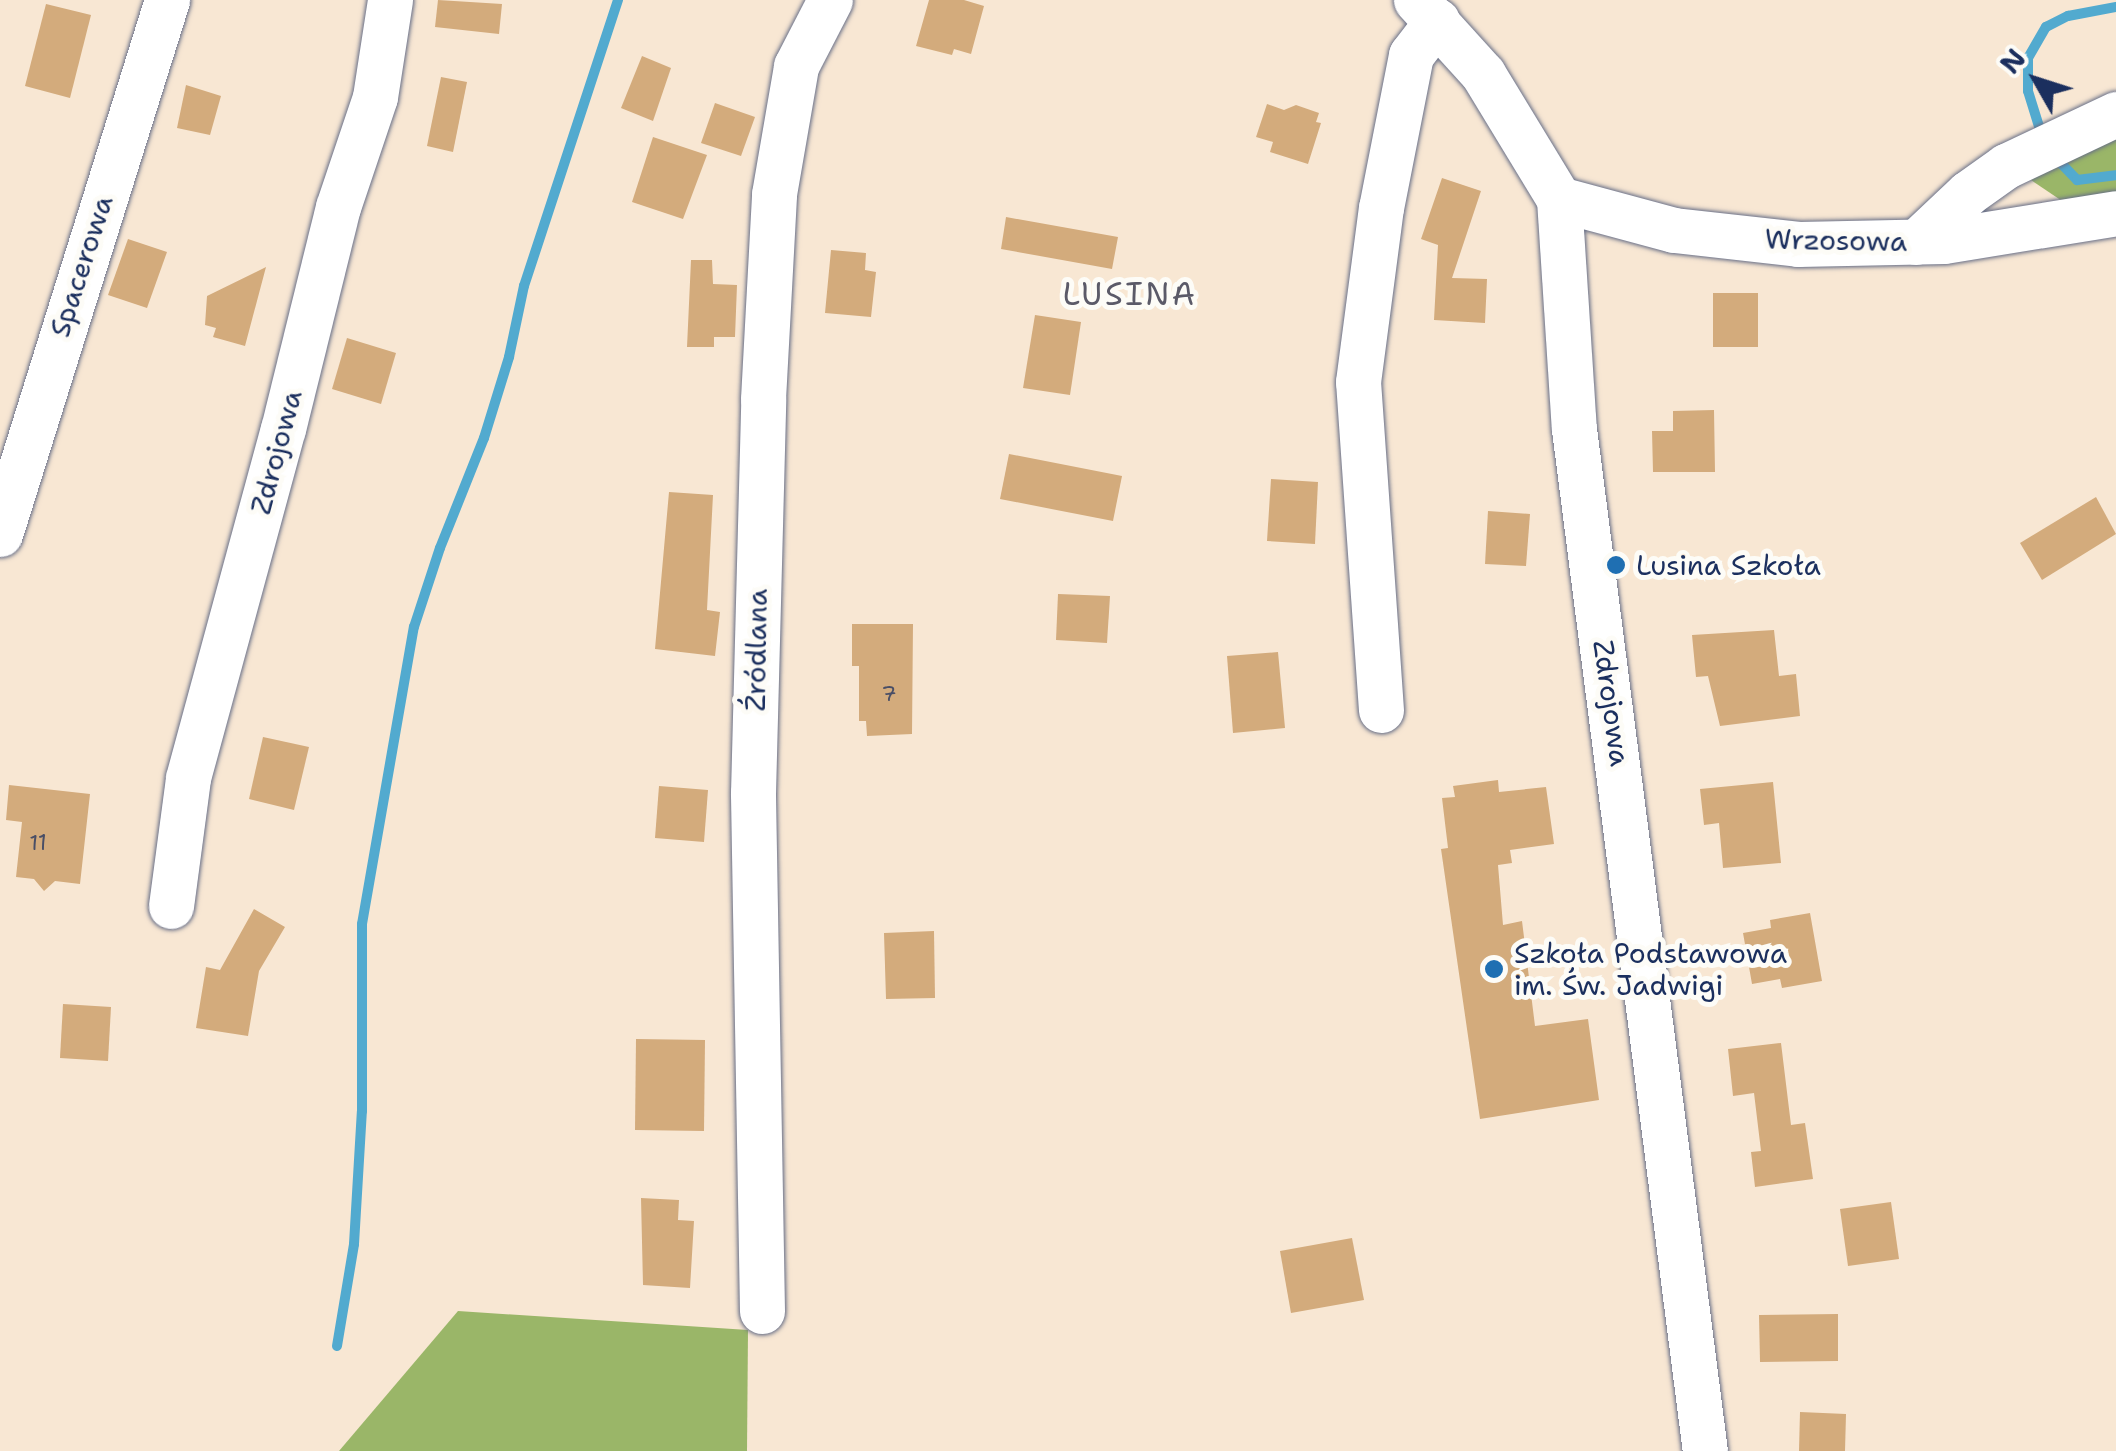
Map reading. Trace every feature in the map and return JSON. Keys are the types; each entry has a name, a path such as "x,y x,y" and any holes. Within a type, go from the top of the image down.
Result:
{"street":[{"name":"Spacerowa","path":"0,534 53,354 167,0"},
{"name":"Zdrojowa","path":"171,906 188,778 284,429 338,207 375,97 390,0"},
{"name":"Źródlana","path":"762,1311 753,793 763,399 774,194 796,66 830,0"},
{"name":"Zdrojowa","path":"1427,11 1483,74 1558,198 1574,430 1705,1451"},
{"path":"1381,710 1358,382 1378,224 1411,55 1427,11"},
{"path":"1916,242 1968,192 2006,166 2087,130"},
{"name":"Wrzosowa","path":"1558,198 1674,230 1798,244 1916,242 2116,213"}],"green space":[{"path":"2116,139 2116,204 2065,203 2028,178"},
{"path":"458,1311 748,1330 747,1451 339,1451"}],"building":[{"path":"438,0 502,4 499,34 435,27"},
{"path":"929,0 964,0 984,6 971,54 954,49 952,55 916,46"},
{"path":"46,4 91,15 70,98 25,86"},
{"path":"642,56 671,68 653,121 621,108"},
{"path":"441,77 467,82 453,152 427,146"},
{"path":"186,85 221,96 210,135 177,128"},
{"path":"715,103 755,117 741,156 701,143"},
{"path":"1267,104 1284,110 1296,105 1319,113 1316,122 1321,123 1308,164 1270,152 1273,142 1256,137"},
{"path":"653,137 707,155 683,219 632,202"},
{"path":"1442,178 1481,191 1452,278 1487,279 1485,323 1434,320 1438,245 1421,239"},
{"path":"1006,217 1118,237 1112,269 1001,249"},
{"path":"128,239 167,252 147,308 108,295"},
{"path":"831,250 866,253 865,270 876,272 871,317 825,313"},
{"path":"691,260 712,260 713,284 737,285 735,337 714,337 714,347 687,347"},
{"path":"266,267 245,346 213,337 216,328 205,325 207,296"},
{"path":"1713,293 1758,293 1758,347 1713,347"},
{"path":"1035,315 1081,322 1070,395 1023,388"},
{"path":"347,338 396,353 381,404 332,389"},
{"path":"1714,410 1715,472 1653,472 1652,431 1673,431 1673,411"},
{"path":"1009,454 1122,476 1113,521 1000,499"},
{"path":"1271,479 1318,482 1315,544 1267,541"},
{"path":"669,492 713,495 707,610 720,612 715,656 655,649"},
{"path":"2096,497 2116,534 2042,580 2020,543"},
{"path":"1488,511 1530,514 1526,566 1485,564"},
{"path":"1058,594 1110,596 1107,643 1056,640"},
{"path":"852,624 913,624 912,734 867,736 866,721 859,721 859,666 852,666"},
{"path":"1774,630 1779,676 1796,674 1800,716 1720,726 1708,676 1696,677 1692,635"},
{"path":"1278,652 1285,728 1233,733 1227,656"},
{"path":"263,737 309,747 294,810 249,799"},
{"name":"Szkoła Podstawowa im. Św. Jadwigi","path":"1498,780 1499,792 1546,787 1554,844 1510,850 1512,863 1498,865 1503,925 1522,921 1535,1026 1588,1019 1599,1100 1480,1119 1441,849 1448,848 1442,798 1455,797 1453,786"},
{"path":"1773,782 1781,863 1723,868 1719,823 1704,825 1700,789"},
{"path":"9,785 90,794 80,884 55,881 44,891 34,879 16,877 22,822 6,820"},
{"path":"659,786 708,790 704,842 655,838"},
{"path":"254,909 285,927 259,971 248,1036 196,1028 206,967 220,970"},
{"path":"1810,913 1822,981 1782,988 1780,979 1752,984 1743,933 1771,928 1770,920"},
{"path":"934,931 935,998 886,999 884,933"},
{"path":"63,1004 111,1007 108,1061 60,1058"},
{"path":"636,1039 705,1040 704,1131 635,1130"},
{"path":"1781,1043 1791,1125 1805,1123 1813,1179 1755,1187 1751,1152 1761,1151 1754,1093 1733,1096 1728,1049"},
{"path":"641,1198 679,1200 678,1220 694,1221 690,1288 643,1285"},
{"path":"1891,1202 1899,1259 1848,1266 1840,1209"},
{"path":"1352,1238 1364,1300 1291,1313 1280,1251"},
{"path":"1838,1314 1838,1361 1760,1362 1759,1315"},
{"path":"1800,1412 1846,1414 1845,1451 1799,1451"}],"waterway":[{"path":"337,1346 354,1244 362,1111 362,924 414,627 440,548 484,438 509,357 524,286 618,0"},
{"path":"2042,136 2028,91 2028,58 2046,27 2068,16 2116,7"},
{"path":"2053,155 2077,180 2116,175"}],"place":[{"name":"Lusina Szkoła","path":"1616,565"},
{"name":"Szkoła Podstawowa im. Św. Jadwigi","path":"1494,969"}],"district":[{"name":"LUSINA","path":"1130,294"}]}
